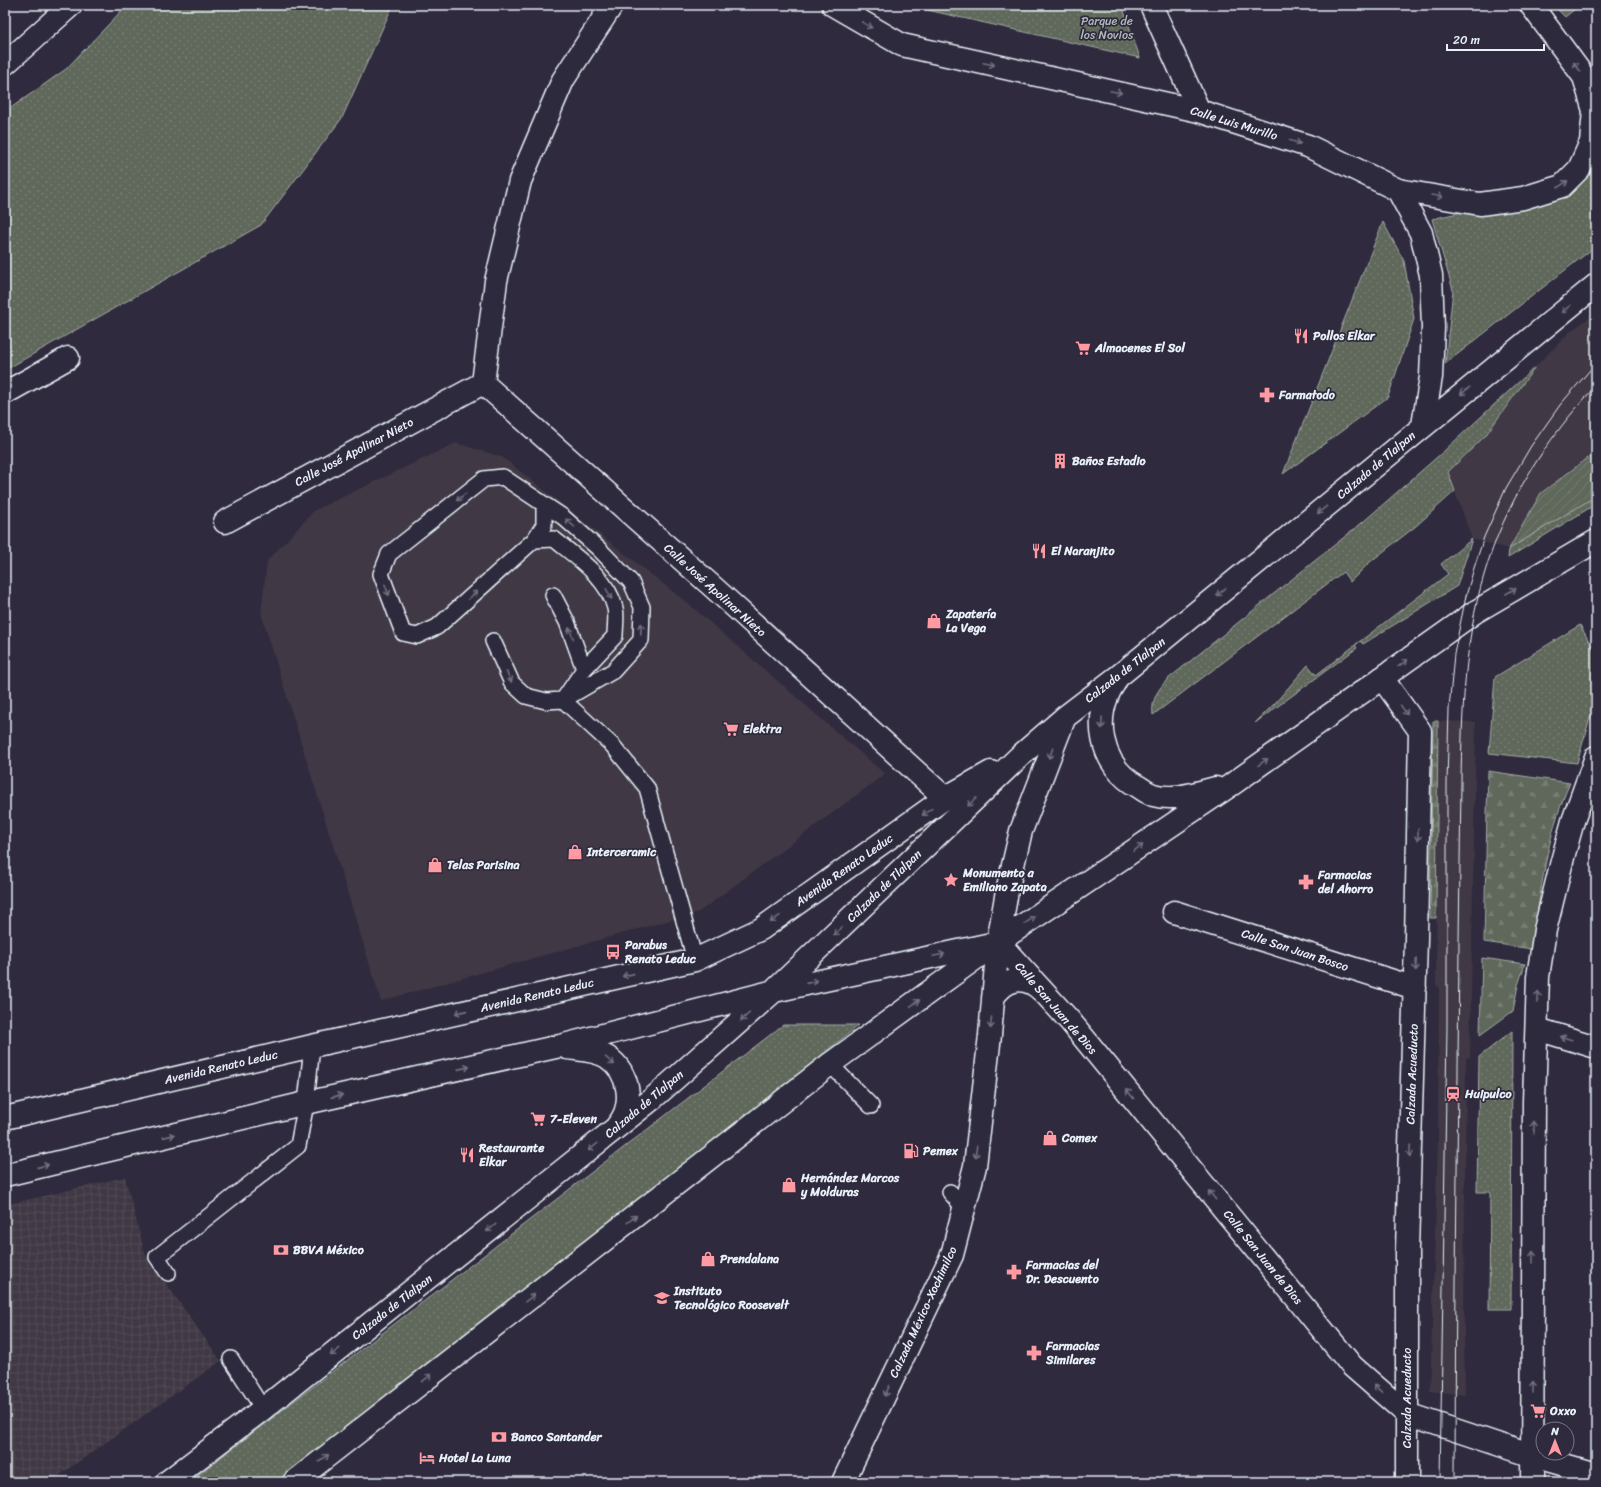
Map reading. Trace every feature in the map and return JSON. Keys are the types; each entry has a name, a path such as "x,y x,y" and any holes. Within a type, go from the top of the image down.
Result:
{"street":[{"path":"5,64 71,5"},
{"path":"483,383 496,281 520,182 563,80 612,5"},
{"name":"Calle Luis Murillo","path":"833,5 902,45 1199,111 1308,146 1398,190 1480,204 1523,198 1562,186 1579,168 1591,142 1594,111 1584,77 1531,5"},
{"path":"1151,5 1199,111"},
{"path":"1398,190 1421,233 1431,275 1433,327 1431,377 1423,425"},
{"name":"Calzada de Tlalpan","path":"167,1482 263,1409 651,1100 774,991 1020,756 1065,717 1120,675 1324,509 1423,425 1596,284"},
{"path":"5,393 68,358"},
{"name":"Calle José Apolinar Nieto","path":"225,522 483,383 719,593 945,798"},
{"path":"294,1482 830,1064 998,942 1231,785 1475,612 1596,541"},
{"path":"1120,675 1110,690 1103,706 1101,725 1104,743 1108,754 1120,774 1135,785 1152,794 1170,797 1188,796 1231,785"},
{"name":"Calzada Acueducto","path":"1382,678 1420,731 1415,988 1407,1250 1407,1482"},
{"name":"Calzada México-Xochimilco","path":"843,1482 952,1255 957,1200 975,1166 998,942 1007,890 1021,831 1065,717"},
{"name":"Avenida Renato Leduc","path":"5,1118 312,1046 695,960 761,929 945,798 1020,756"},
{"path":"1532,1482 1534,1102 1538,977 1545,930 1573,822 1596,758"},
{"name":"Calle San Juan Bosco","path":"1174,912 1415,988"},
{"path":"5,1175 306,1103 560,1046 774,991 998,942"},
{"name":"Calle San Juan de Dios","path":"998,942 1070,1021 1352,1366 1407,1414 1533,1456 1596,1474"},
{"path":"993,998 997,991 1004,986 1011,982 1020,980 1036,985 1042,991"},
{"path":"1537,1029 1596,1047"},
{"path":"560,1046 596,1052 608,1058 620,1070 628,1089 628,1100 620,1123 612,1132"}],"lane":[{"path":"493,641 512,683 526,696 546,701 563,700 613,672 641,640 642,607 631,582 563,517 504,477 484,479 389,554 381,574 403,633 417,636 437,627 534,540 544,525 544,505"},
{"path":"534,540 554,539 585,564 610,593 615,609 615,636 597,657 584,669 563,700"},
{"path":"553,595 566,622 584,669"},
{"path":"563,700 613,746 647,788 695,960"},
{"path":"168,1273 157,1258 298,1146 306,1103 312,1046"},
{"path":"830,1064 871,1106"},
{"path":"231,1360 263,1409"}],"shaded area":[{"path":"1596,313 1596,452 1541,493 1509,549 1472,539 1448,472 1485,436 1535,367 1573,329"},
{"path":"456,443 502,457 690,605 885,774 699,912 381,1001 261,613 267,561 315,510"},
{"path":"1438,721 1476,722 1470,1057 1466,1058 1465,1395 1430,1391 1438,1138 1439,986 1436,986"},
{"path":"125,1177 145,1254 221,1361 50,1482 5,1482 5,1205"}],"green space":[{"path":"127,5 393,5 342,118 261,225 5,370 5,112 66,69"},
{"name":"Parque de los Novios","path":"916,5 1122,5 1140,58 923,9"},
{"path":"1553,5 1580,5 1565,17"},
{"path":"1596,154 1596,246 1445,364 1453,290 1432,219 1578,185"},
{"path":"1383,222 1404,261 1414,319 1388,397 1283,474"},
{"path":"1535,367 1485,436 1448,472 1455,491 1416,526 1370,562 1350,582 1343,572 1153,715 1153,704 1156,695 1168,679 1363,522 1444,451"},
{"path":"1596,452 1596,496 1509,549 1541,493"},
{"path":"1596,496 1596,504 1508,558 1509,549"},
{"path":"1472,539 1457,586 1363,644 1360,641 1448,574 1441,564"},
{"path":"1580,625 1596,654 1596,706 1589,721 1577,763 1489,753 1495,677"},
{"path":"1355,645 1357,648 1255,723 1275,703 1308,665 1316,675"},
{"path":"1433,721 1438,721 1436,918 1430,918"},
{"path":"1488,771 1570,783 1555,822 1545,864 1532,949 1484,942"},
{"path":"1482,958 1525,964 1518,985 1513,1011 1480,1035"},
{"path":"783,1025 859,1025 291,1482 189,1482"},
{"path":"1512,1031 1511,1309 1489,1309 1490,1192 1477,1192 1479,1057"}],"tram line":[{"path":"1440,1482 1447,1027 1447,783 1449,709 1454,654 1466,596 1474,568 1484,537 1506,488 1531,446 1560,405 1596,363"},
{"path":"1455,1482 1461,756 1463,704 1468,652 1477,601 1484,575 1503,523 1515,498 1529,474 1560,428 1596,386"}],"place":[{"name":"Pollos Elkar","path":"1301,336"},
{"name":"Almacenes El Sol","path":"1083,348"},
{"name":"Farmatodo","path":"1267,395"},
{"name":"Baños Estadio","path":"1060,461"},
{"name":"El Naranjito","path":"1039,551"},
{"name":"Zapatería La Vega","path":"934,621"},
{"name":"Elektra","path":"731,729"},
{"name":"Interceramic","path":"575,852"},
{"name":"Telas Parisina","path":"435,865"},
{"name":"Monumento a Emiliano Zapata","path":"951,880"},
{"name":"Farmacias del Ahorro","path":"1306,882"},
{"name":"Parabus Renato Leduc","path":"613,952"},
{"name":"Huipulco","path":"1453,1094"},
{"name":"7-Eleven","path":"538,1119"},
{"name":"Comex","path":"1050,1138"},
{"name":"Pemex","path":"911,1151"},
{"name":"Restaurante Elkar","path":"467,1155"},
{"name":"Hernández Marcos y Molduras","path":"789,1185"},
{"name":"BBVA México","path":"281,1250"},
{"name":"Prendalana","path":"708,1259"},
{"name":"Farmacias del Dr. Descuento","path":"1014,1272"},
{"name":"Instituto Tecnológico Roosevelt","path":"662,1298"},
{"name":"Farmacias Similares","path":"1034,1353"},
{"name":"Oxxo","path":"1538,1411"},
{"name":"Banco Santander","path":"499,1437"},
{"name":"Hotel La Luna","path":"427,1458"}]}
